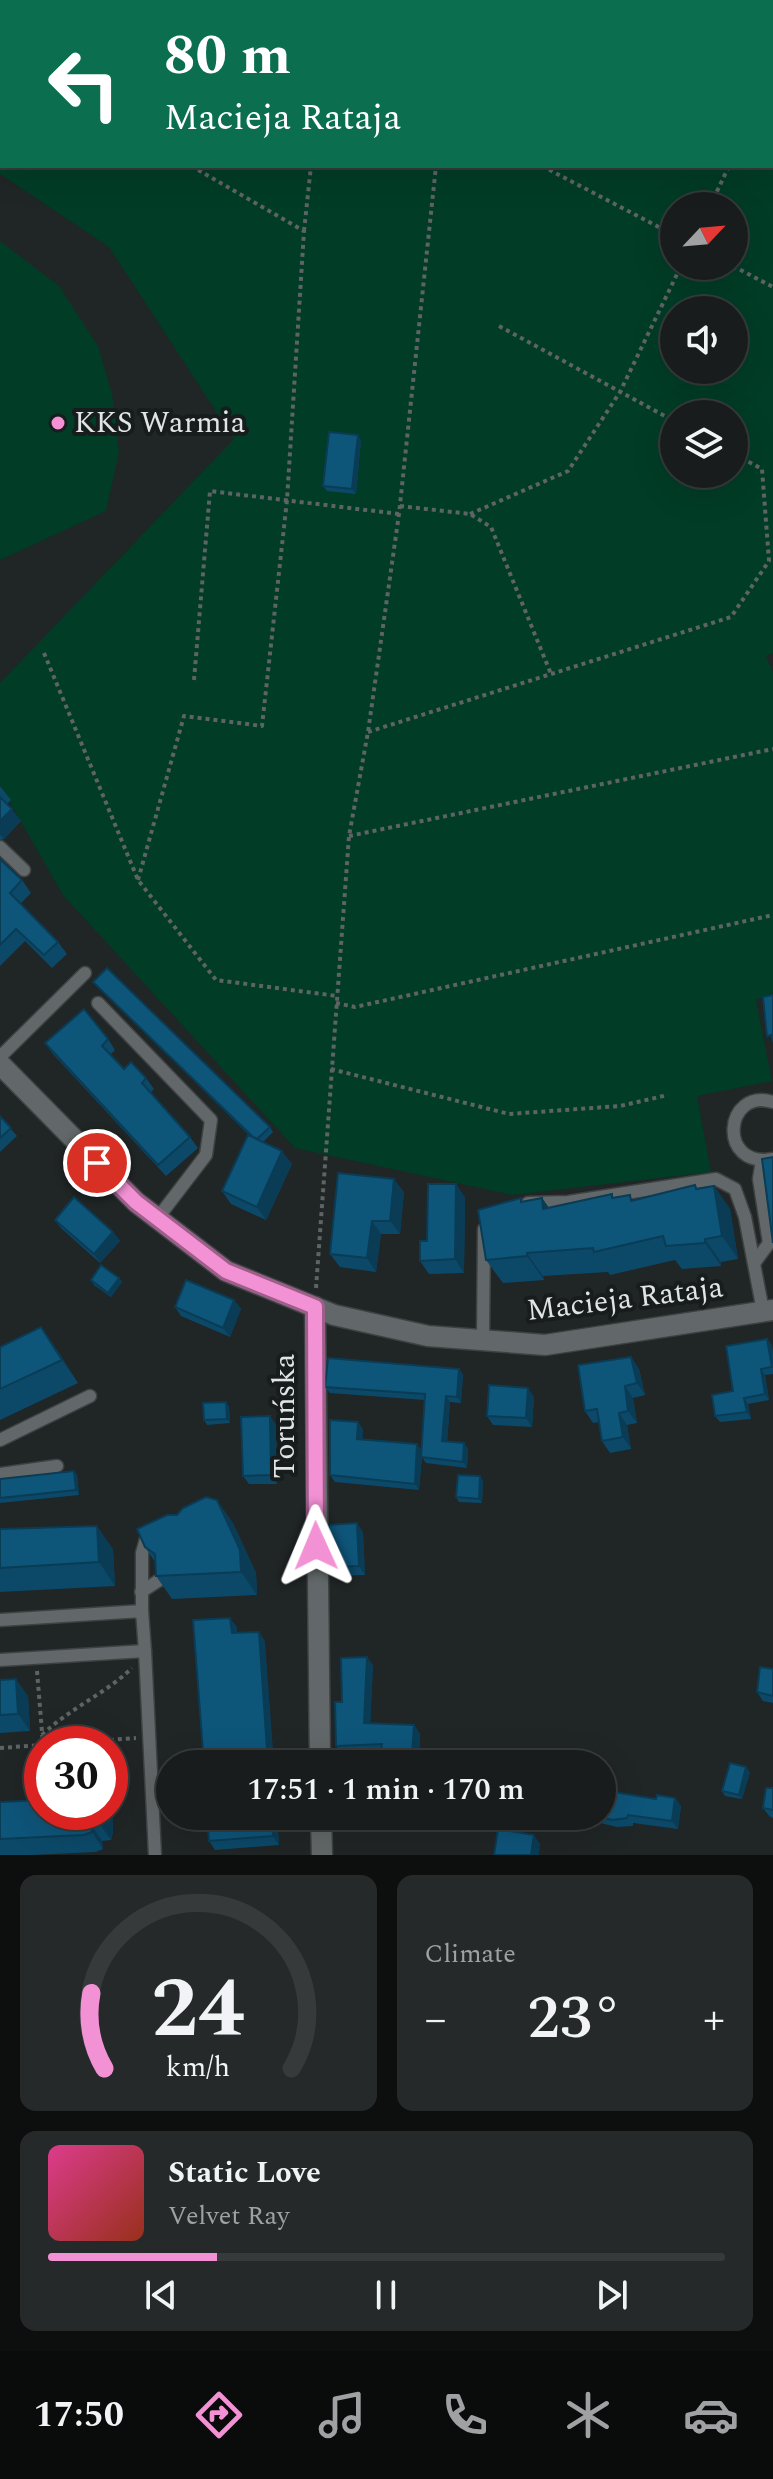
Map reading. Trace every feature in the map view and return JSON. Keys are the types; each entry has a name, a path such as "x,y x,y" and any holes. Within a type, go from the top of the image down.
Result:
{"street":[{"name":"Macieja Rataja","path":"0,1064 136,1202 226,1271 334,1315 428,1336 545,1345 768,1310"},
{"name":"Toruńska","path":"315,1307 320,1750"},
{"path":"321,1830 322,1855"}],"lane":[{"path":"0,847 24,870"},
{"path":"0,1057 85,973"},
{"path":"98,1003 211,1120 206,1155 157,1219"},
{"path":"755,1262 769,1243 759,1179 768,1159 745,1154 734,1138 733,1129 739,1111 747,1104 756,1100 773,1102"},
{"path":"508,1204 568,1202 716,1179 735,1189 768,1310"},
{"path":"483,1340 484,1223 489,1216"},
{"path":"0,1440 90,1396"},
{"path":"0,1474 57,1466"},
{"path":"155,1855 141,1592 147,1533 163,1523"},
{"path":"141,1592 161,1579"},
{"path":"0,1620 142,1611"},
{"path":"0,1660 145,1651"}],"path":[{"path":"194,168 304,231"},
{"path":"138,880 184,716 262,726 287,500 311,168"},
{"path":"315,1307 349,836 368,732 399,514 436,168"},
{"path":"546,168 660,228"},
{"path":"717,192 728,168"},
{"path":"748,274 773,287"},
{"path":"470,514 568,471 620,392 674,280"},
{"path":"499,326 660,413"},
{"path":"368,732 731,617 769,561 762,469 748,462"},
{"path":"194,680 210,491 399,514"},
{"path":"399,506 470,514 491,527 551,674"},
{"path":"44,653 138,880 216,980 337,996"},
{"path":"349,836 773,749"},
{"path":"336,1003 355,1007 773,915"},
{"path":"331,1069 509,1114 620,1106 668,1095"},
{"path":"53,1726 87,1699 112,1688 145,1651"},
{"path":"36,1658 41,1726"},
{"path":"128,1739 149,1737"},
{"path":"0,1748 24,1746"}],"green space":[{"path":"0,168 773,168 773,653 766,656 773,672 773,993 756,1000 772,1081 697,1096 711,1172 512,1195 295,1148 63,895 0,785 0,683 234,439 109,247 0,174"},
{"name":"KKS Warmia","path":"0,241 59,286 98,346 112,394 119,452 106,511 0,560"}],"building":[{"path":"329,432 358,435 352,489 323,486"},
{"path":"0,797 12,809 0,821"},
{"path":"0,859 22,880 10,893 58,942 44,955 16,929 0,945"},
{"path":"107,968 270,1127 257,1139 252,1136 93,982"},
{"path":"773,995 773,1042 771,1035 767,1036 763,997"},
{"path":"84,1009 108,1039 102,1046 124,1069 131,1062 146,1078 142,1083 190,1137 158,1165 45,1043"},
{"path":"0,1116 11,1128 0,1138"},
{"path":"248,1135 282,1151 257,1207 222,1191"},
{"path":"773,1157 773,1243 762,1159"},
{"path":"338,1173 394,1179 390,1221 372,1221 367,1258 330,1254"},
{"path":"428,1184 456,1184 455,1259 420,1261 420,1241 427,1241"},
{"path":"695,1185 696,1189 714,1186 722,1236 705,1239 705,1243 666,1246 663,1236 594,1252 593,1248 486,1260 478,1210 521,1198 521,1202 542,1198 543,1209 612,1194 612,1198 630,1195 631,1201"},
{"path":"74,1197 113,1232 94,1254 55,1220"},
{"path":"101,1265 119,1278 108,1293 91,1280"},
{"path":"186,1280 234,1300 223,1328 175,1307"},
{"path":"41,1327 62,1360 0,1389 0,1347"},
{"path":"767,1339 772,1367 761,1369 765,1394 744,1398 747,1412 715,1416 712,1395 733,1391 726,1346"},
{"path":"631,1357 637,1383 625,1386 628,1411 619,1413 623,1437 602,1441 597,1409 585,1411 578,1365"},
{"path":"328,1358 459,1369 457,1397 446,1396 442,1441 464,1443 463,1462 421,1457 425,1394 325,1387"},
{"path":"489,1385 528,1388 526,1418 487,1416"},
{"path":"226,1402 227,1419 204,1420 203,1403"},
{"path":"270,1416 271,1475 243,1476 241,1417"},
{"path":"330,1420 358,1422 357,1439 417,1444 415,1484 330,1475"},
{"path":"74,1471 76,1490 0,1498 0,1479"},
{"path":"458,1475 480,1476 479,1499 456,1497"},
{"path":"206,1497 217,1500 240,1550 241,1572 156,1576 155,1554 145,1547 137,1529 167,1515 177,1515 183,1508"},
{"path":"357,1523 359,1566 331,1567 329,1525"},
{"path":"97,1526 99,1562 0,1568 0,1529"},
{"path":"230,1618 232,1633 259,1632 267,1750 203,1750 193,1620"},
{"path":"367,1657 364,1723 414,1725 412,1750 381,1750 382,1744 336,1746 335,1702 342,1702 341,1658"},
{"path":"760,1667 773,1669 773,1696 757,1692"},
{"path":"16,1679 18,1714 0,1715 0,1680"},
{"path":"730,1763 746,1767 739,1795 722,1791"},
{"path":"766,1788 773,1788 773,1810 763,1808"},
{"path":"616,1792 656,1799 657,1795 675,1798 672,1821 628,1815 627,1818 616,1819"},
{"path":"24,1801 24,1830 92,1832 0,1839 0,1802"},
{"path":"208,1830 273,1830 273,1836 209,1841"},
{"path":"498,1830 534,1835 531,1855 494,1855"}],"place":[{"name":"KKS Warmia","path":"58,423"}],"route":[{"path":"97,1163 136,1202 226,1271 315,1307 316,1546"}]}
